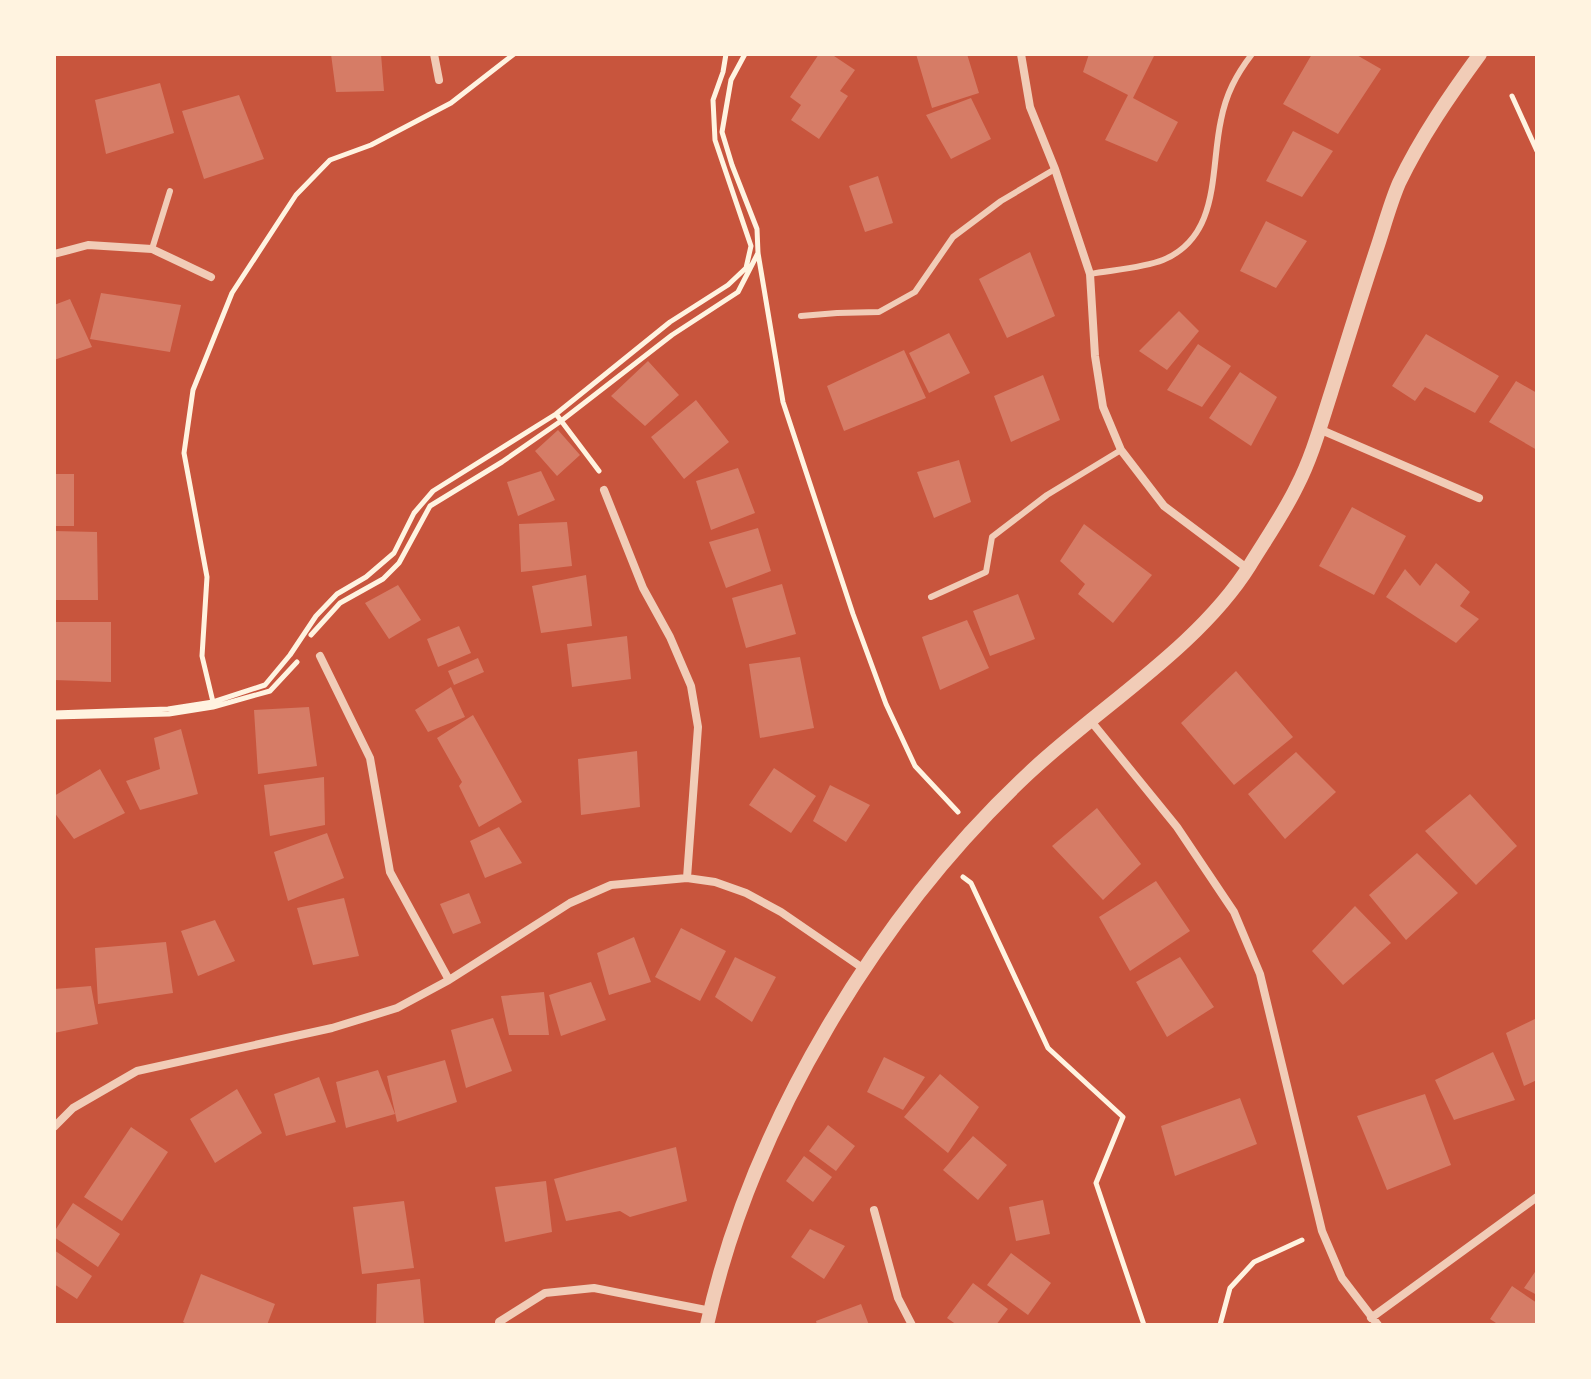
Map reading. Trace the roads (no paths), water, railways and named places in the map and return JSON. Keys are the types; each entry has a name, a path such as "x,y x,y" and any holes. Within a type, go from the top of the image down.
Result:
{"street":[{"path":"434,54 439,80"},
{"path":"1021,54 1030,107 1055,169 1090,274 1095,356 1103,407 1121,450 1164,506 1248,569"},
{"path":"499,1325 499,1322 545,1293 594,1288 709,1318 737,1218 774,1133 814,1050 864,969 943,862 973,829 1029,773 1167,656 1218,608 1248,569 1298,486 1398,185 1453,91 1480,54"},
{"path":"54,254 88,245 152,249 211,277"},
{"path":"1319,429 1479,498"},
{"path":"604,490 643,588 670,637 691,686 698,727 687,878"},
{"path":"320,656 370,758 390,872 449,980"},
{"path":"1090,720 1177,827 1234,912 1260,974 1322,1231 1342,1278 1374,1322 1537,1197"},
{"path":"54,1127 73,1108 137,1071 332,1028 397,1008 449,980 570,903 611,885 687,878 715,882 746,893 781,912 864,969"},
{"path":"874,1210 898,1298 912,1325"}],"lane":[{"path":"1090,274 1163,260 1192,240 1210,204 1220,120 1232,82 1252,54"},
{"path":"801,316 879,312 915,292 953,237 1001,201 1055,169"},
{"path":"152,249 170,191"},
{"path":"931,597 986,572 992,537 1047,495 1121,450"}]}
